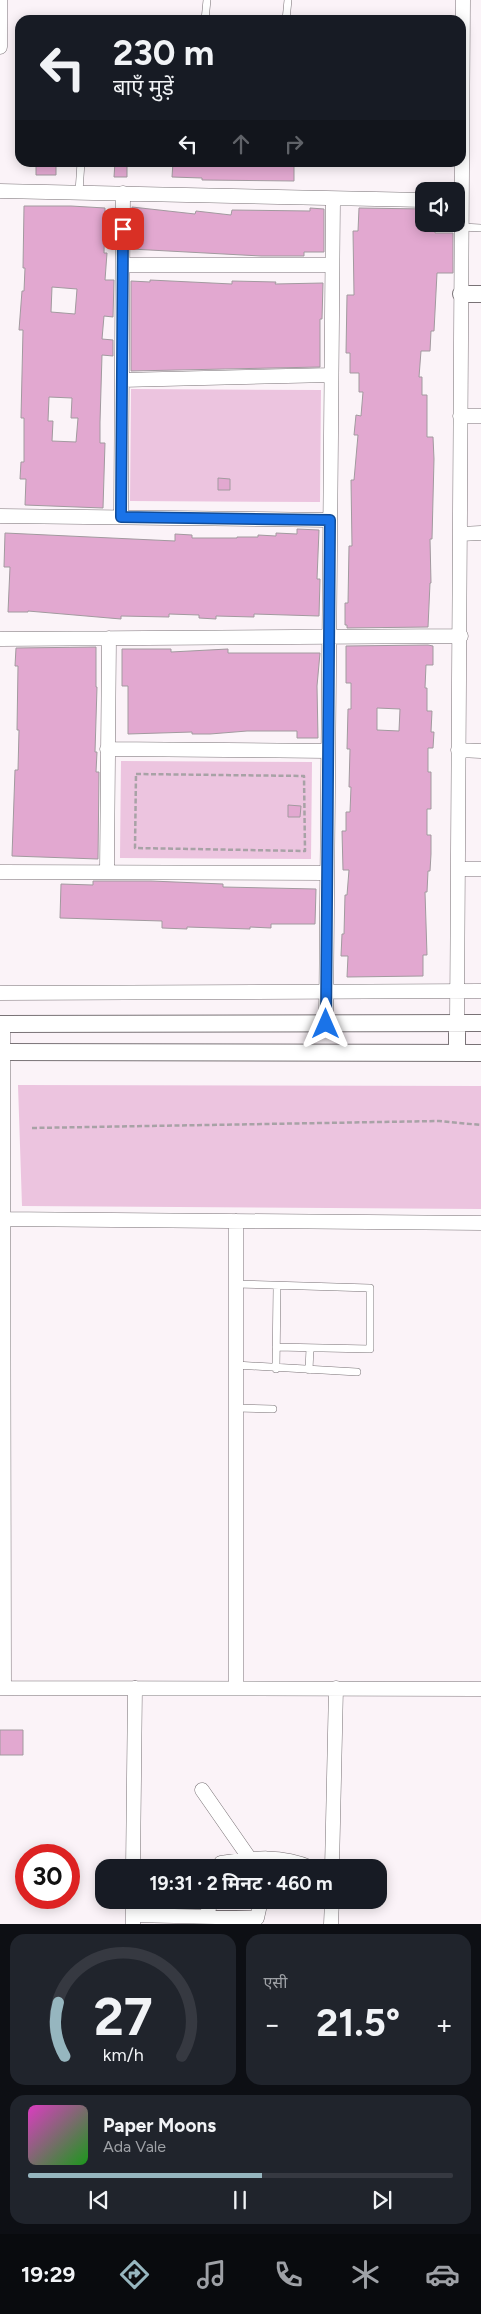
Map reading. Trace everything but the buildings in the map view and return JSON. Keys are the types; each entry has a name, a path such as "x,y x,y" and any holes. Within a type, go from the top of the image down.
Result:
{"street":[{"path":"0,0 0,47"},
{"path":"463,0 463,15"},
{"path":"459,182 460,167"},
{"path":"0,191 415,200"},
{"path":"121,517 123,193"},
{"path":"326,1024 328,751 331,638 330,520 333,199"},
{"path":"457,1053 461,232"},
{"path":"122,265 332,265"},
{"path":"461,294 481,294"},
{"path":"122,380 331,375"},
{"path":"460,416 481,416"},
{"path":"0,516 330,520"},
{"path":"460,534 481,533"},
{"path":"0,639 460,636"},
{"path":"107,872 108,638"},
{"path":"107,749 328,751"},
{"path":"458,750 481,750"},
{"path":"458,869 481,869"},
{"path":"0,872 327,873"},
{"path":"0,993 481,991"},
{"path":"481,1023 1,1024 2,1688 481,1689"},
{"path":"1,1052 481,1053"},
{"path":"2,1219 481,1223"},
{"path":"236,1221 236,1688"},
{"path":"134,1859 135,1688"},
{"path":"332,1859 336,1688"},
{"path":"202,1790 250,1859 262,1857 284,1859"},
{"path":"206,1916 208,1909"},
{"path":"331,1924 332,1909"},
{"path":"133,1919 206,1916 257,1921"}],"lane":[{"path":"206,15 207,0"},
{"path":"286,15 288,0"},
{"path":"79,192 81,167"},
{"path":"465,227 481,228"},
{"path":"236,1284 370,1288 370,1349 276,1347"},
{"path":"276,1369 277,1286"},
{"path":"309,1370 310,1348"},
{"path":"236,1365 276,1369 357,1372"},
{"path":"237,1408 273,1409"}],"path":[{"path":"136,774 304,776 305,851 135,848 136,774"},
{"path":"32,1128 439,1121 481,1124"}],"shaded area":[{"path":"131,389 321,390 320,502 130,501"},
{"path":"121,761 312,762 311,859 120,858"},
{"path":"18,1085 481,1086 481,1209 22,1206"}],"route":[{"path":"123,229 121,517 330,520 331,638 326,1024"}]}
